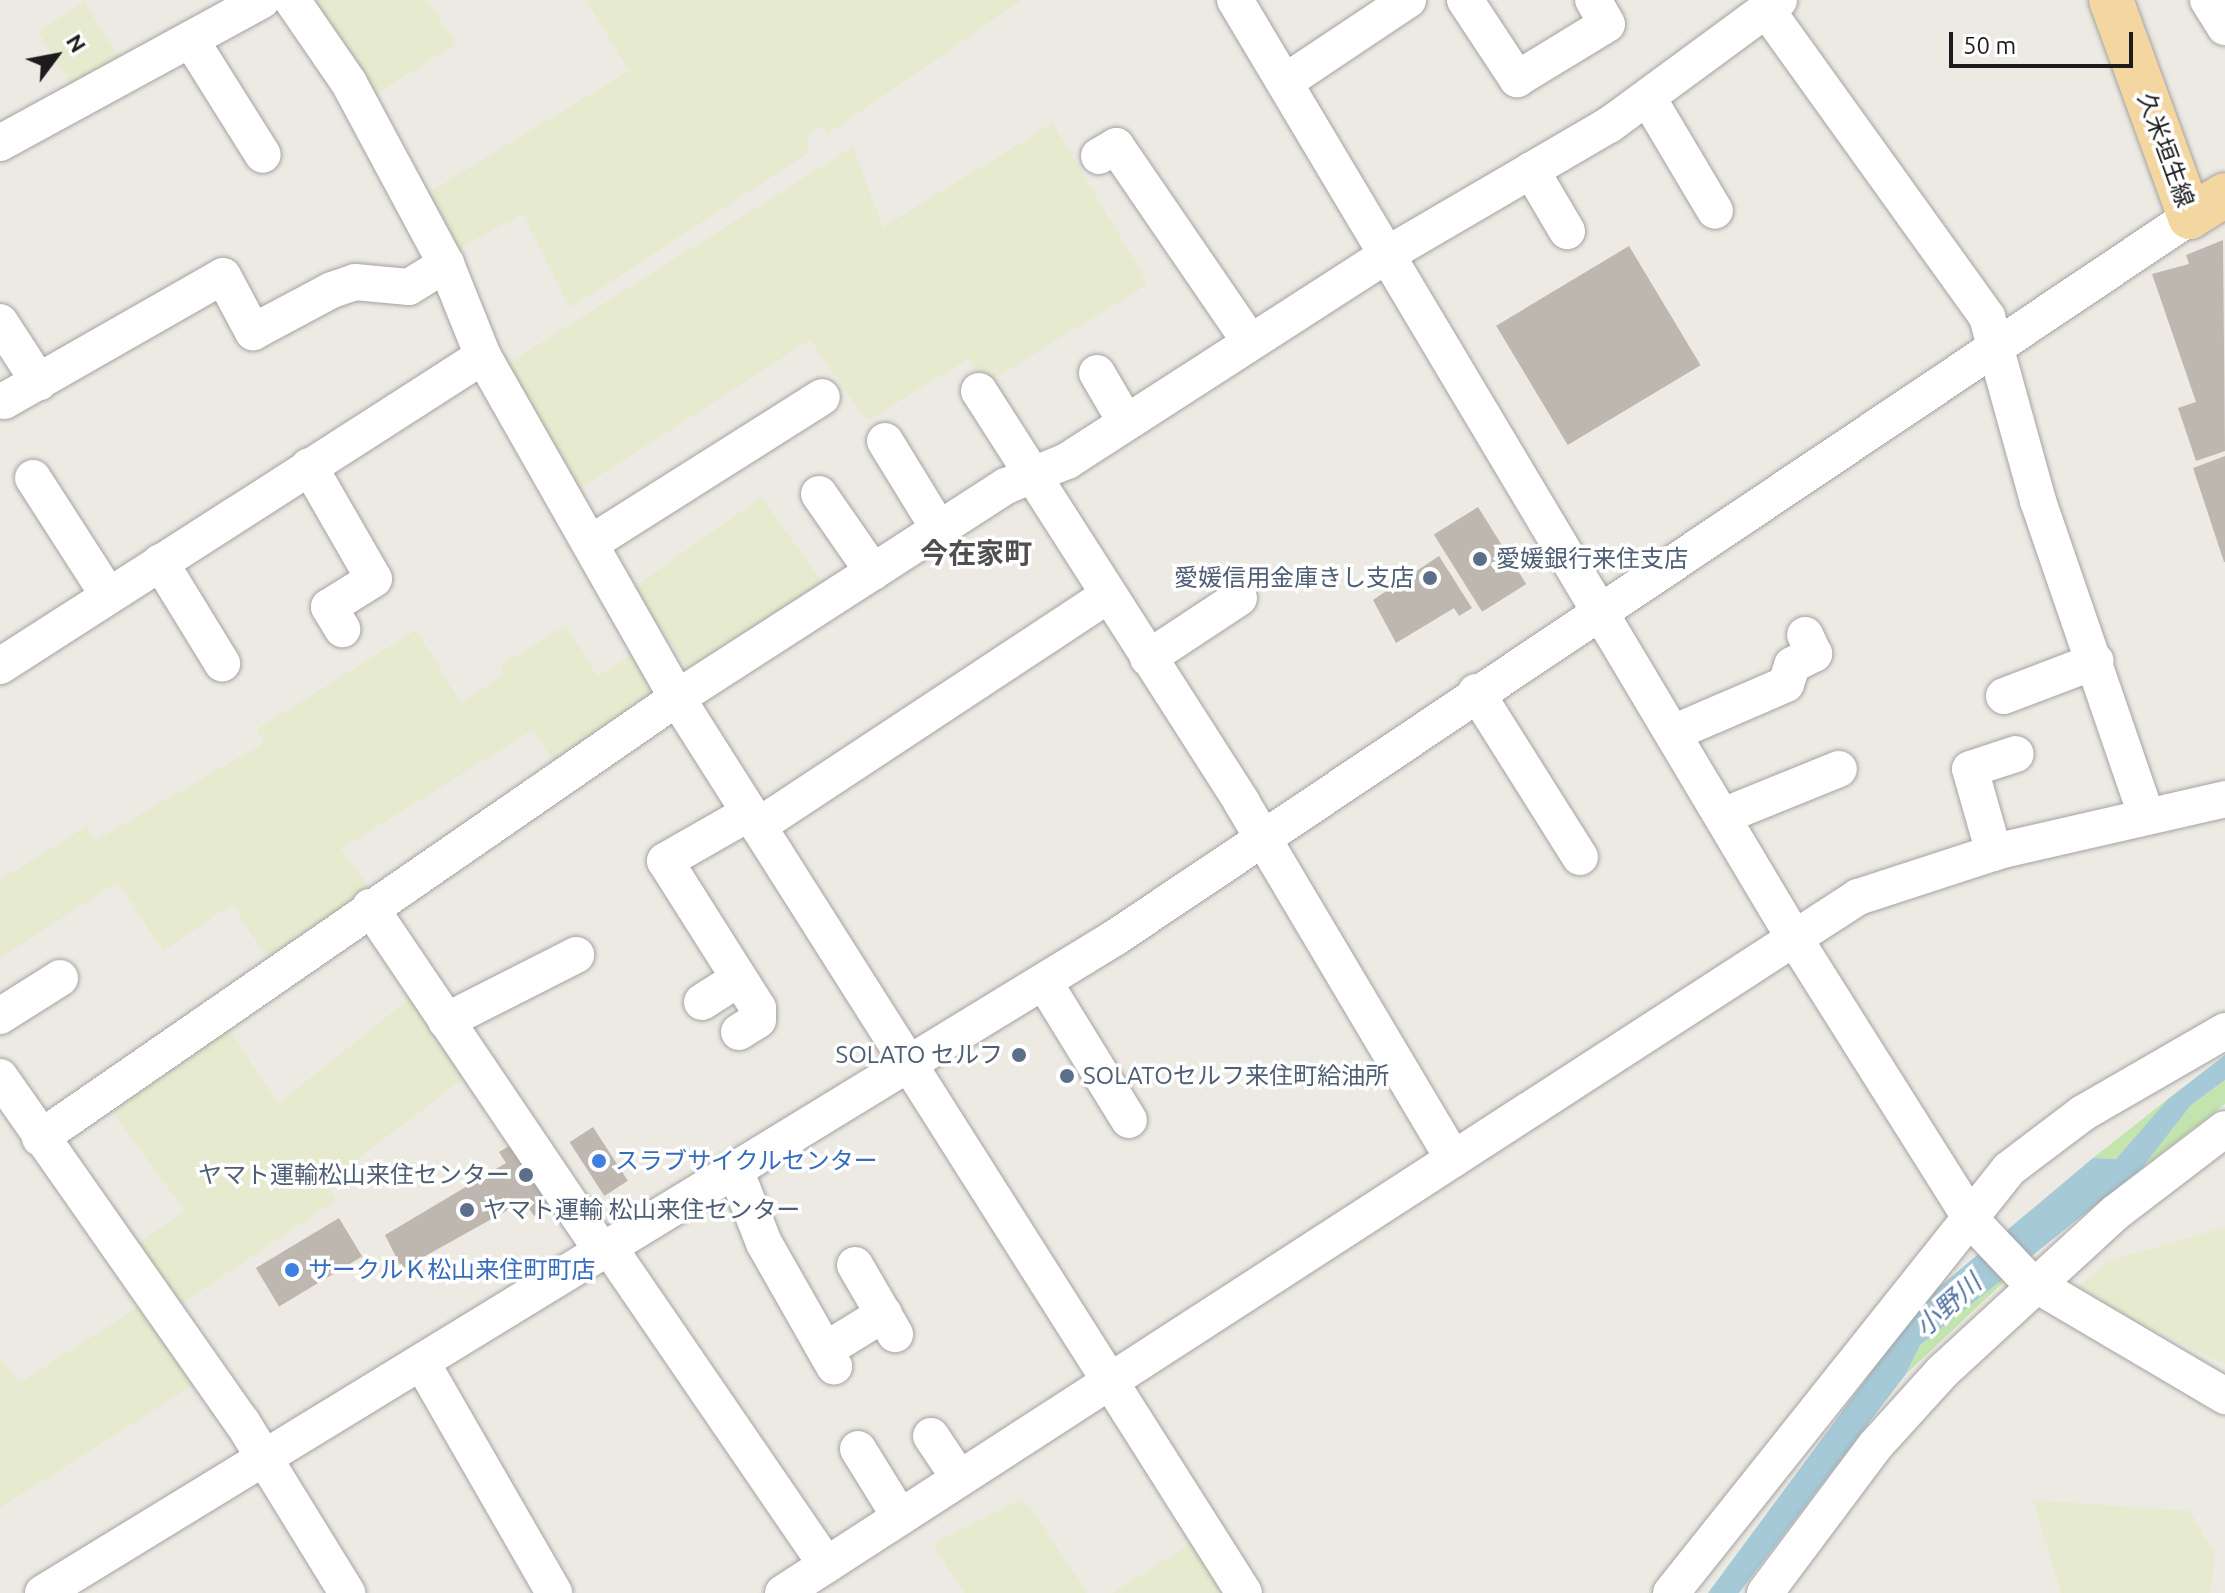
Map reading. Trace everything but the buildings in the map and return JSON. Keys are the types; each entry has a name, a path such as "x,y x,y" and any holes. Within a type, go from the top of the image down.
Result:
{"main road":[{"name":"久米垣生線","path":"2111,0 2208,206"}],"street":[{"path":"0,143 192,42 262,0"},
{"path":"292,0 349,83 446,264 483,356 677,698 1111,1378 1244,1593"},
{"path":"1235,0 1793,936 1978,1229 2034,1284 2225,1396"},
{"path":"1285,82 1408,0"},
{"path":"1465,0 1517,79 1607,24 1593,0"},
{"path":"2208,0 2225,27"},
{"path":"40,1138 370,907 677,698 939,529 1125,421 1388,254 1648,98 1773,4 1976,296 1994,343 2038,501 2096,661 2146,815"},
{"path":"192,42 263,155"},
{"path":"1648,98 1715,211"},
{"path":"1099,156 1116,146 1250,342"},
{"path":"1531,170 1567,231"},
{"path":"43,1593 1044,982 1994,343 2208,206"},
{"path":"4,401 223,276 253,332 332,290 355,282 409,287 446,264"},
{"path":"0,322 39,382"},
{"path":"1,662 483,356"},
{"path":"1097,373 1125,421"},
{"path":"979,391 1262,838 1453,1159"},
{"path":"591,543 775,440 822,397"},
{"path":"885,441 939,529"},
{"path":"309,466 374,579 329,607 342,629"},
{"path":"33,478 108,595"},
{"path":"819,494 873,572"},
{"path":"160,562 222,663"},
{"path":"739,1032 758,1020 738,979 665,861 754,819 1107,596"},
{"path":"1148,658 1239,598"},
{"path":"1673,733 1786,684 1792,665 1814,654 1805,635"},
{"path":"2004,696 2096,661"},
{"path":"1476,692 1580,857"},
{"path":"1994,853 1970,769 2016,754"},
{"path":"1723,816 1839,769"},
{"path":"783,1593 1793,936 1904,877 2146,815 2225,799"},
{"path":"370,907 446,1021 826,1565"},
{"path":"446,1021 576,955"},
{"path":"0,1016 60,978"},
{"path":"702,1002 738,979"},
{"path":"1044,982 1129,1120"},
{"path":"1671,1593 1978,1229 2009,1169 2083,1113 2225,1031"},
{"path":"0,1077 265,1458 347,1593"},
{"path":"1765,1593 1875,1446 1942,1372 2034,1284 2115,1213 2225,1129"},
{"path":"736,1172 764,1243 831,1358 890,1324 855,1265"},
{"path":"422,1363 554,1593"},
{"path":"931,1436 959,1478"},
{"path":"858,1449 900,1517"}],"green space":[{"path":"308,0 427,0 456,44 372,97"},
{"path":"586,0 1022,0 828,134 823,126 807,136 808,153 570,308 523,214 464,245 457,258 423,196 629,71"},
{"path":"84,2 125,66 73,88 38,32"},
{"path":"1053,123 1148,284 984,385 968,359 867,421 810,340 574,492 504,366 853,147 883,227"},
{"path":"762,497 826,588 695,679 632,588"},
{"path":"566,625 597,676 638,651 659,690 556,765 533,730 341,849 370,889 268,960 232,904 163,951 118,882 0,958 0,880 87,826 96,840 264,743 257,729 416,630 461,702 504,675 500,666"},
{"path":"414,995 467,1076 326,1183 336,1200 178,1306 134,1246 185,1211 107,1105 223,1020 278,1104"},
{"path":"2225,1080 2225,1104 2142,1168 2191,1105"},
{"path":"2168,1099 2116,1159 2093,1158"},
{"path":"2069,1222 1993,1292 1906,1374 1920,1345"},
{"path":"2225,1227 2225,1364 2073,1291 2106,1262"},
{"path":"145,1302 201,1380 0,1508 0,1360 20,1383"},
{"path":"1019,1500 1033,1510 1087,1593 964,1593 933,1543"},
{"path":"2033,1500 2190,1511 2215,1554 2210,1593 2061,1593"},
{"path":"1197,1539 1231,1593 1113,1593"}],"water":[{"name":"小野川","path":"2225,1055 2225,1080 2191,1105 2142,1168 1920,1345 1906,1374 1739,1593 1708,1593 1926,1298 2093,1158 2116,1159 2168,1099"}],"place":[{"name":"愛媛銀行来住支店","path":"1480,559"},
{"name":"愛媛信用金庫きし支店","path":"1430,578"},
{"name":"SOLATO セルフ","path":"1019,1055"},
{"name":"SOLATOセルフ来住町給油所","path":"1067,1076"},
{"name":"スラブサイクルセンター","path":"599,1161"},
{"name":"ヤマト運輸松山来住センター","path":"526,1175"},
{"name":"ヤマト運輸 松山来住センター","path":"467,1210"},
{"name":"サークルＫ松山来住町町店","path":"292,1270"}],"district":[{"name":"今在家町","path":"976,553"}]}
